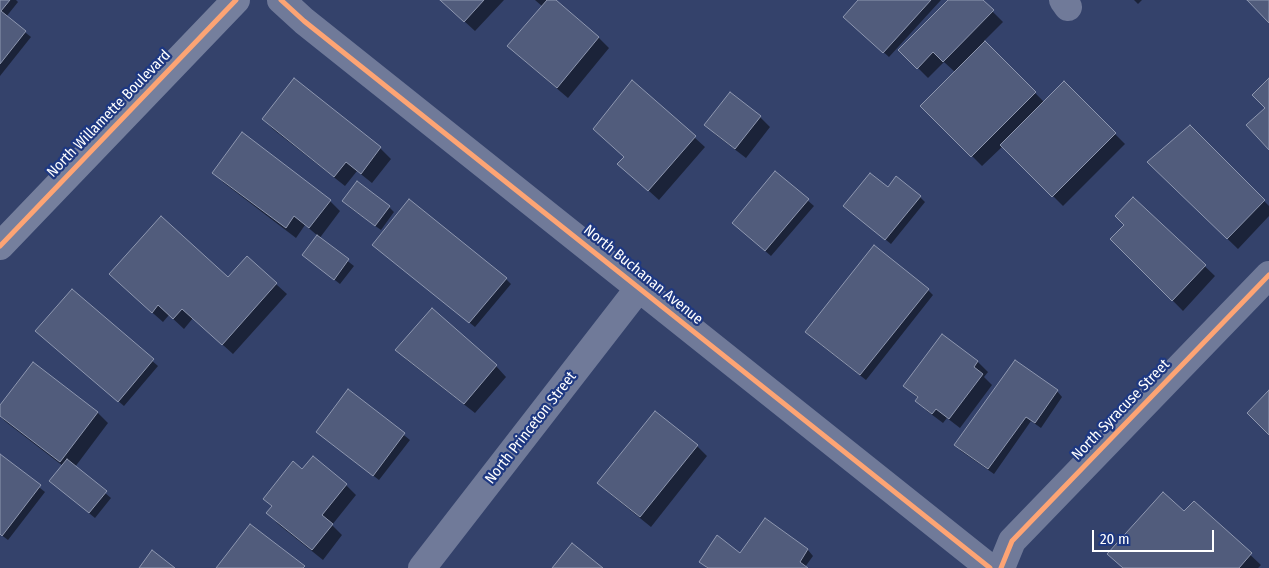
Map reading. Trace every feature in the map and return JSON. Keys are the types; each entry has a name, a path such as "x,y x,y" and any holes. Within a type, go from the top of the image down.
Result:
{"main road":[{"name":"North Willamette Boulevard","path":"0,246 236,0"}],"street":[{"name":"North Buchanan Avenue","path":"281,0 304,21 990,568"},
{"name":"North Syracuse Street","path":"1001,568 1012,541 1269,275"},
{"name":"North Princeton Street","path":"422,568 639,288"}],"building":[{"path":"0,0 10,0 1,11 26,31 0,64"},
{"path":"440,0 484,0 464,22"},
{"path":"547,0 556,0 599,37 557,88 507,46"},
{"path":"858,0 931,0 883,53 843,17"},
{"path":"948,0 983,0 994,10 943,62 933,52 917,69 898,50"},
{"path":"1247,0 1269,0 1269,23"},
{"path":"985,41 1036,92 971,157 920,106"},
{"path":"294,78 381,147 361,174 346,162 334,177 262,119"},
{"path":"1269,78 1269,150 1246,125 1265,108 1252,95"},
{"path":"632,80 696,136 648,191 617,164 624,157 593,129"},
{"path":"1064,81 1116,133 1052,197 1000,145"},
{"path":"730,92 761,116 735,149 704,125"},
{"path":"1190,125 1265,200 1227,239 1147,162"},
{"path":"242,132 331,200 309,228 294,216 286,228 212,173"},
{"path":"775,171 809,199 765,251 732,223"},
{"path":"870,173 888,187 896,176 921,196 885,240 843,206"},
{"path":"357,181 390,206 375,226 342,201"},
{"path":"1133,197 1206,265 1172,301 1110,239 1124,225 1115,216"},
{"path":"409,199 507,278 469,323 372,245"},
{"path":"161,216 228,277 247,256 277,283 222,345 182,309 173,319 158,305 152,313 109,274"},
{"path":"317,235 349,259 334,280 302,255"},
{"path":"874,245 929,289 860,375 805,332"},
{"path":"72,289 154,359 118,402 35,331"},
{"path":"432,308 497,365 464,404 395,350"},
{"path":"942,334 978,361 974,367 983,374 949,419 936,409 932,414 915,401 918,397 903,386"},
{"path":"1015,360 1058,390 1035,423 1026,417 988,469 954,445"},
{"path":"33,362 98,412 60,462 0,416 0,405"},
{"path":"348,389 405,433 373,476 316,432"},
{"path":"1269,390 1269,435 1247,413"},
{"path":"655,411 698,445 640,517 597,483"},
{"path":"0,454 41,485 2,536 0,534"},
{"path":"313,456 347,484 322,515 333,524 312,550 266,513 272,506 263,499 293,461 302,469"},
{"path":"67,459 107,491 89,513 49,481"},
{"path":"1163,492 1184,511 1194,501 1252,553 1239,568 1123,568 1107,554"},
{"path":"765,518 808,549 800,562 808,568 708,568 699,562 717,535 740,553"},
{"path":"250,524 305,566 303,568 216,568"},
{"path":"572,543 603,568 552,568"},
{"path":"152,550 175,568 139,568"}],"cycle path":[{"path":"0,246 236,0"},
{"path":"281,0 304,21 990,568"},
{"path":"1001,568 1012,541 1269,275"}]}
